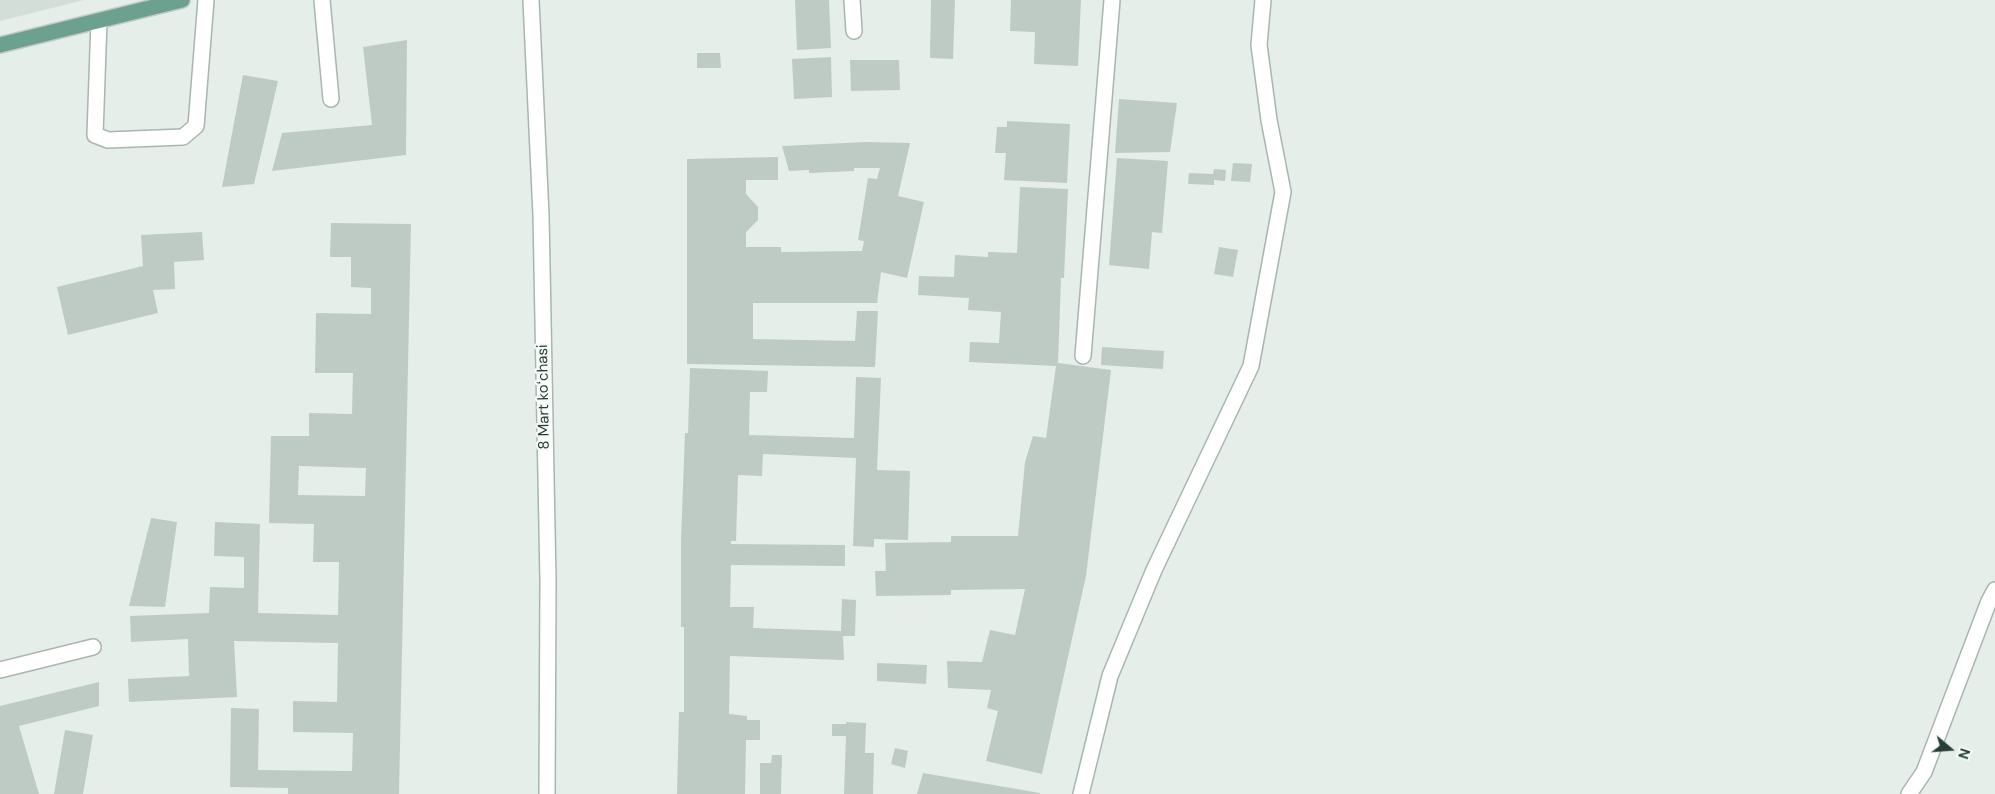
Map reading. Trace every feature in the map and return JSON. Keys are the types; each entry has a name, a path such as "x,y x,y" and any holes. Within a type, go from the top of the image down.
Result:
{"main road":[{"path":"0,45 182,0"}],"street":[{"path":"99,21 95,135 108,140 183,137 196,126 206,0"},
{"path":"322,0 331,99"},
{"name":"8 Mart koʻchasi","path":"530,0 541,225 548,581 547,794"},
{"path":"852,0 854,31"},
{"path":"1083,356 1112,0"},
{"path":"1081,794 1110,676 1154,570 1251,366 1283,192 1269,120 1259,45 1263,0"},
{"path":"1909,794 1924,772 1989,601 1995,590"},
{"path":"0,670 93,647"}],"shaded area":[{"path":"0,0 84,0 0,21"}],"building":[{"path":"795,0 829,0 831,48 797,50"},
{"path":"931,0 955,0 953,59 930,58"},
{"path":"1011,0 1081,0 1078,66 1034,64 1035,32 1010,31"},
{"path":"407,40 406,155 272,171 282,133 372,125 363,47"},
{"path":"697,53 720,53 721,68 697,68"},
{"path":"831,57 832,97 794,99 792,59"},
{"path":"850,60 899,60 900,90 851,91"},
{"path":"243,75 278,81 254,184 222,187"},
{"path":"1119,99 1177,103 1170,152 1115,153"},
{"path":"1007,121 1070,124 1067,183 1004,180 1006,153 995,153 997,127 1007,127"},
{"path":"867,142 910,143 898,196 924,202 907,278 881,272 877,303 753,303 753,339 855,341 857,311 878,311 875,367 687,364 687,159 778,157 778,180 746,180 746,194 758,207 758,220 746,232 746,247 781,247 781,252 862,251 864,241 858,240 868,178 877,179 880,168 854,168 854,171 809,173 809,170 789,171 782,146"},
{"path":"1117,158 1168,161 1162,233 1152,232 1149,269 1109,265"},
{"path":"1233,163 1252,164 1250,182 1231,181"},
{"path":"1214,169 1226,170 1225,181 1214,180 1214,185 1188,184 1189,173 1213,174"},
{"path":"1020,187 1068,189 1064,278 1061,278 1058,363 1111,370 1086,576 1042,774 986,761 998,711 987,708 991,690 948,688 947,661 982,662 990,630 1015,635 1025,589 951,590 951,595 876,596 875,571 886,571 885,543 951,542 951,536 1018,536 1025,462 1033,436 1046,438 1056,366 969,362 970,342 999,343 1001,312 968,310 969,298 918,295 919,276 954,277 955,255 988,257 988,252 1017,253"},
{"path":"331,223 411,224 399,794 288,794 288,788 230,787 231,708 259,709 258,770 352,771 353,733 293,732 293,701 337,702 338,643 234,641 237,697 129,702 128,679 189,676 188,639 131,642 130,616 209,613 210,587 244,588 244,557 214,556 215,522 260,524 258,613 338,615 339,562 313,562 314,524 269,523 271,436 309,436 309,413 352,414 353,373 315,373 316,313 371,314 371,288 351,287 351,257 330,257","holes":["299,466 366,468 365,496 298,495"]},
{"path":"202,232 204,260 174,262 175,289 153,290 158,313 68,335 57,287 143,266 141,235"},
{"path":"1219,247 1238,250 1233,277 1214,274"},
{"path":"1102,347 1164,351 1163,369 1101,365"},
{"path":"690,368 768,371 767,392 750,392 749,435 854,438 856,377 881,378 877,470 910,471 908,540 874,539 874,547 853,546 856,458 763,454 762,476 738,475 736,541 731,541 731,544 845,545 845,566 731,565 730,607 754,607 753,628 841,631 842,599 856,600 855,636 843,636 844,660 730,656 729,714 747,716 747,720 760,720 760,740 746,740 745,794 677,794 679,712 684,712 684,627 681,627 681,539 685,433 688,433"},
{"path":"151,518 177,522 165,607 129,606"},
{"path":"877,663 927,665 926,684 877,681"},
{"path":"99,682 99,706 19,726 39,794 0,794 0,706"},
{"path":"846,722 866,723 865,753 874,753 873,794 844,794 846,736 832,736 832,724 846,724"},
{"path":"65,730 93,735 83,794 54,794"},
{"path":"895,748 908,751 905,768 891,764"},
{"path":"772,755 782,755 781,794 760,794 760,763 771,763"},
{"path":"923,773 1040,793 1040,794 917,794"}]}
